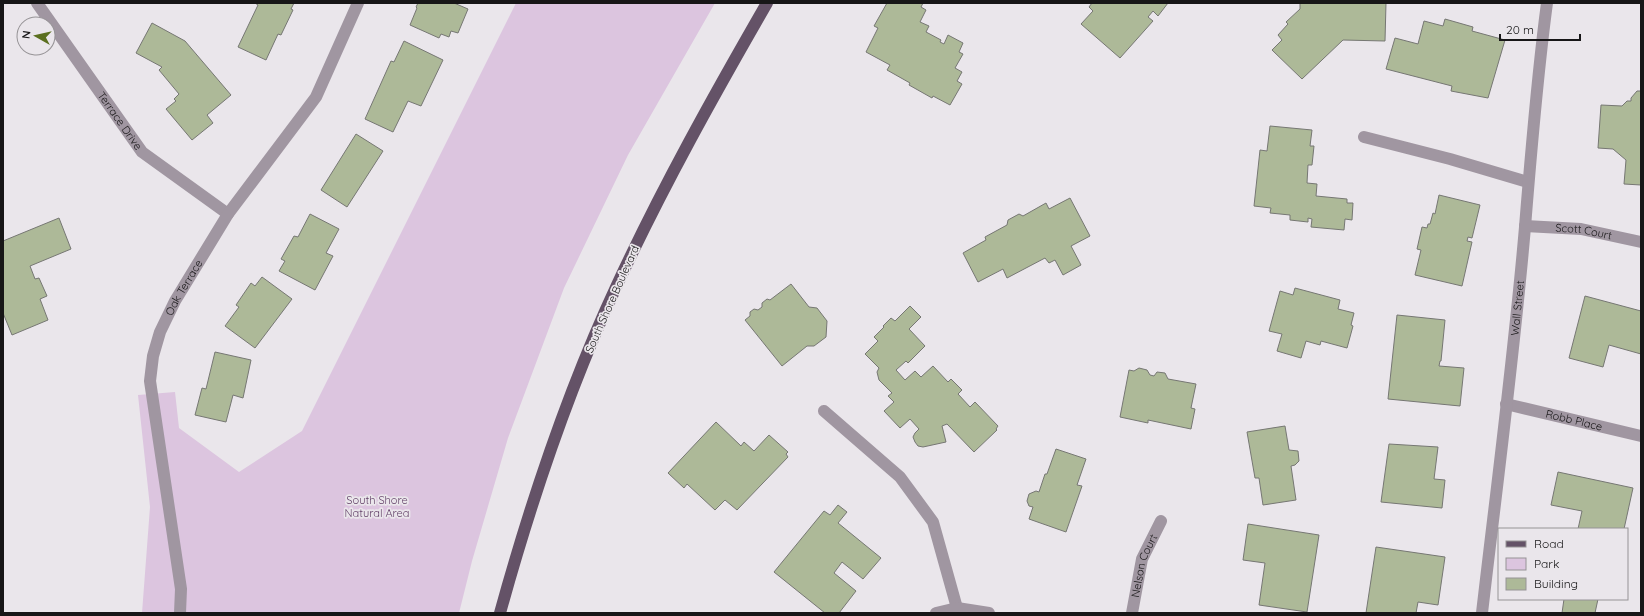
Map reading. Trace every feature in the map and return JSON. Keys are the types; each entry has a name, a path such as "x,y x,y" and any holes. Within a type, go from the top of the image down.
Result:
{"main road":[{"name":"South Shore Boulevard","path":"500,613 535,494 556,432 600,325 636,246 674,169 767,3"}],"street":[{"name":"Terrace Drive","path":"38,3 142,152 228,214"},
{"name":"Oak Terrace","path":"180,613 181,589 150,381 153,356 160,332 175,301 228,214 316,97 358,3"},
{"name":"Wall Street","path":"1482,613 1525,226 1528,182 1547,3"},
{"path":"1364,137 1450,159 1528,182"},
{"name":"Scott Court","path":"1525,226 1580,229 1641,242"},
{"name":"Robb Place","path":"1506,404 1641,436"},
{"path":"824,411 900,477 933,522 957,608"},
{"name":"Nelson Court","path":"1132,613 1142,559 1161,521"},
{"path":"936,613 957,608 989,613"}],"green space":[{"name":"South Shore Natural Area","path":"516,3 715,3 628,155 564,288 508,438 472,561 459,613 142,613 150,507 138,395 175,392 179,428 239,472 302,431"}],"building":[{"path":"255,3 294,3 291,9 293,10 281,35 278,34 266,60 238,47 258,5"},
{"path":"418,3 454,3 468,9 458,33 451,31 449,37 441,34 439,38 410,25"},
{"path":"887,3 923,3 921,7 926,10 920,22 929,26 926,32 941,40 940,42 944,44 948,35 963,43 959,52 963,54 955,68 962,72 957,81 962,84 950,105 933,96 932,98 909,85 910,83 887,70 890,65 866,52 878,28 874,26"},
{"path":"1092,3 1168,3 1158,16 1153,11 1148,17 1153,21 1120,58 1081,24 1093,11 1089,7"},
{"path":"1300,3 1386,3 1385,41 1343,40 1302,79 1272,50 1282,40 1278,35 1288,24 1286,22 1300,9"},
{"path":"1445,19 1473,27 1472,31 1505,40 1488,98 1451,91 1452,86 1386,69 1395,38 1418,44 1424,21 1443,26"},
{"path":"152,23 185,41 231,95 207,115 213,123 192,140 166,109 176,101 174,99 179,94 159,70 162,67 136,53"},
{"path":"404,41 443,60 421,106 408,101 393,132 365,119 391,61 394,62"},
{"path":"1637,91 1641,91 1641,185 1624,184 1626,160 1613,149 1598,148 1601,105 1622,106 1627,101 1631,101 1631,98"},
{"path":"1270,126 1312,130 1310,146 1314,146 1312,165 1308,165 1307,183 1317,184 1316,196 1347,199 1347,203 1353,203 1352,220 1345,219 1344,230 1311,227 1312,219 1308,218 1308,222 1290,220 1290,215 1270,213 1271,208 1254,206 1260,150 1267,151"},
{"path":"356,134 383,151 347,207 321,190"},
{"path":"1439,195 1480,205 1472,238 1468,237 1467,241 1472,242 1462,286 1415,275 1421,250 1417,249 1422,227 1427,228 1428,224 1430,224 1433,213 1435,214"},
{"path":"1070,198 1090,236 1071,246 1081,265 1063,275 1055,260 1049,263 1045,258 1007,278 1003,269 978,282 963,253 986,240 985,237 1007,225 1008,220 1019,214 1023,216 1046,203 1049,209"},
{"path":"310,214 339,229 326,253 333,256 315,290 279,271 285,261 281,259 294,236 298,237"},
{"path":"59,218 71,249 30,266 35,279 39,278 47,296 40,299 48,320 12,335 3,313 3,241"},
{"path":"262,277 292,299 255,348 225,326 239,307 236,305 251,283 255,286"},
{"path":"791,284 809,307 817,308 827,321 826,337 814,346 807,346 782,366 745,320 750,316 750,312 754,309 758,310 762,307 762,303 767,299 770,300"},
{"path":"1295,288 1340,300 1338,309 1354,313 1351,325 1353,326 1347,348 1321,341 1320,345 1306,341 1301,358 1277,351 1282,334 1269,331 1280,291 1293,295"},
{"path":"1585,296 1641,311 1641,354 1609,345 1603,367 1569,358"},
{"path":"910,306 921,317 909,329 925,346 908,363 906,361 896,370 905,380 915,371 921,377 933,366 948,382 951,379 962,390 958,394 970,407 975,402 998,426 996,429 997,430 974,452 947,424 942,426 946,442 923,447 918,446 913,437 919,429 910,419 900,428 884,411 894,402 888,396 892,393 879,380 877,372 879,368 865,354 878,341 874,337 884,327 883,326 891,318 895,321"},
{"path":"1397,315 1445,320 1441,361 1439,366 1464,368 1460,406 1388,399"},
{"path":"215,352 251,360 243,398 233,395 226,422 195,415 202,388 206,389"},
{"path":"1139,368 1147,370 1150,375 1154,376 1157,372 1165,373 1168,379 1196,384 1191,408 1195,409 1191,429 1148,420 1148,423 1120,417 1129,370 1134,371"},
{"path":"716,422 741,446 744,442 754,451 769,435 788,452 786,454 788,457 737,510 725,500 715,510 687,484 684,488 668,473"},
{"path":"1285,426 1289,450 1298,451 1299,461 1295,465 1291,466 1296,500 1263,505 1259,478 1255,478 1247,432"},
{"path":"1389,444 1438,447 1434,479 1445,480 1442,508 1381,502"},
{"path":"1056,449 1086,459 1077,485 1082,486 1066,532 1029,519 1033,507 1029,506 1027,501 1029,494 1036,491 1039,492"},
{"path":"1558,472 1633,488 1624,528 1578,528 1582,511 1551,505"},
{"path":"838,505 847,512 838,523 881,558 863,579 842,562 834,573 856,591 839,613 825,613 774,572 824,511 830,515"},
{"path":"1248,524 1319,535 1307,612 1259,605 1265,563 1243,560"},
{"path":"1376,547 1445,557 1438,605 1418,602 1416,613 1366,613"},
{"path":"1564,600 1598,600 1595,613 1562,613"}]}
